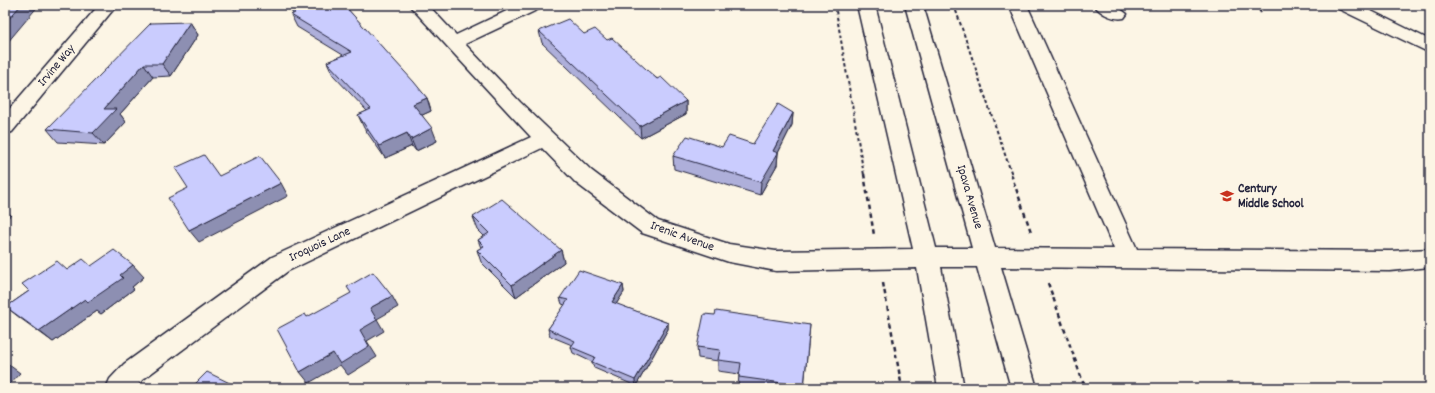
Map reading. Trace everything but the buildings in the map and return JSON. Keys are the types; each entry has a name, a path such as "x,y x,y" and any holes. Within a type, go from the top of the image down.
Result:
{"street":[{"name":"Irvine Way","path":"5,127 108,5"},
{"name":"Irenic Avenue","path":"418,5 544,139 584,177 650,227 729,253 776,261 986,257 1130,260 1390,261 1430,258"},
{"path":"453,43 533,5"},
{"path":"866,5 927,258 951,388"},
{"name":"Ipava Avenue","path":"914,5 1024,388"},
{"path":"1018,5 1130,260"},
{"path":"1103,5 1118,14"},
{"path":"1345,5 1430,47"},
{"name":"Iroquois Lane","path":"118,388 133,372 280,264 544,139"}],"path":[{"path":"835,5 878,259 902,388"},
{"path":"954,5 1085,388"},
{"path":"1256,5 1261,13"}],"place":[{"name":"Century Middle School","path":"1227,196"}]}
